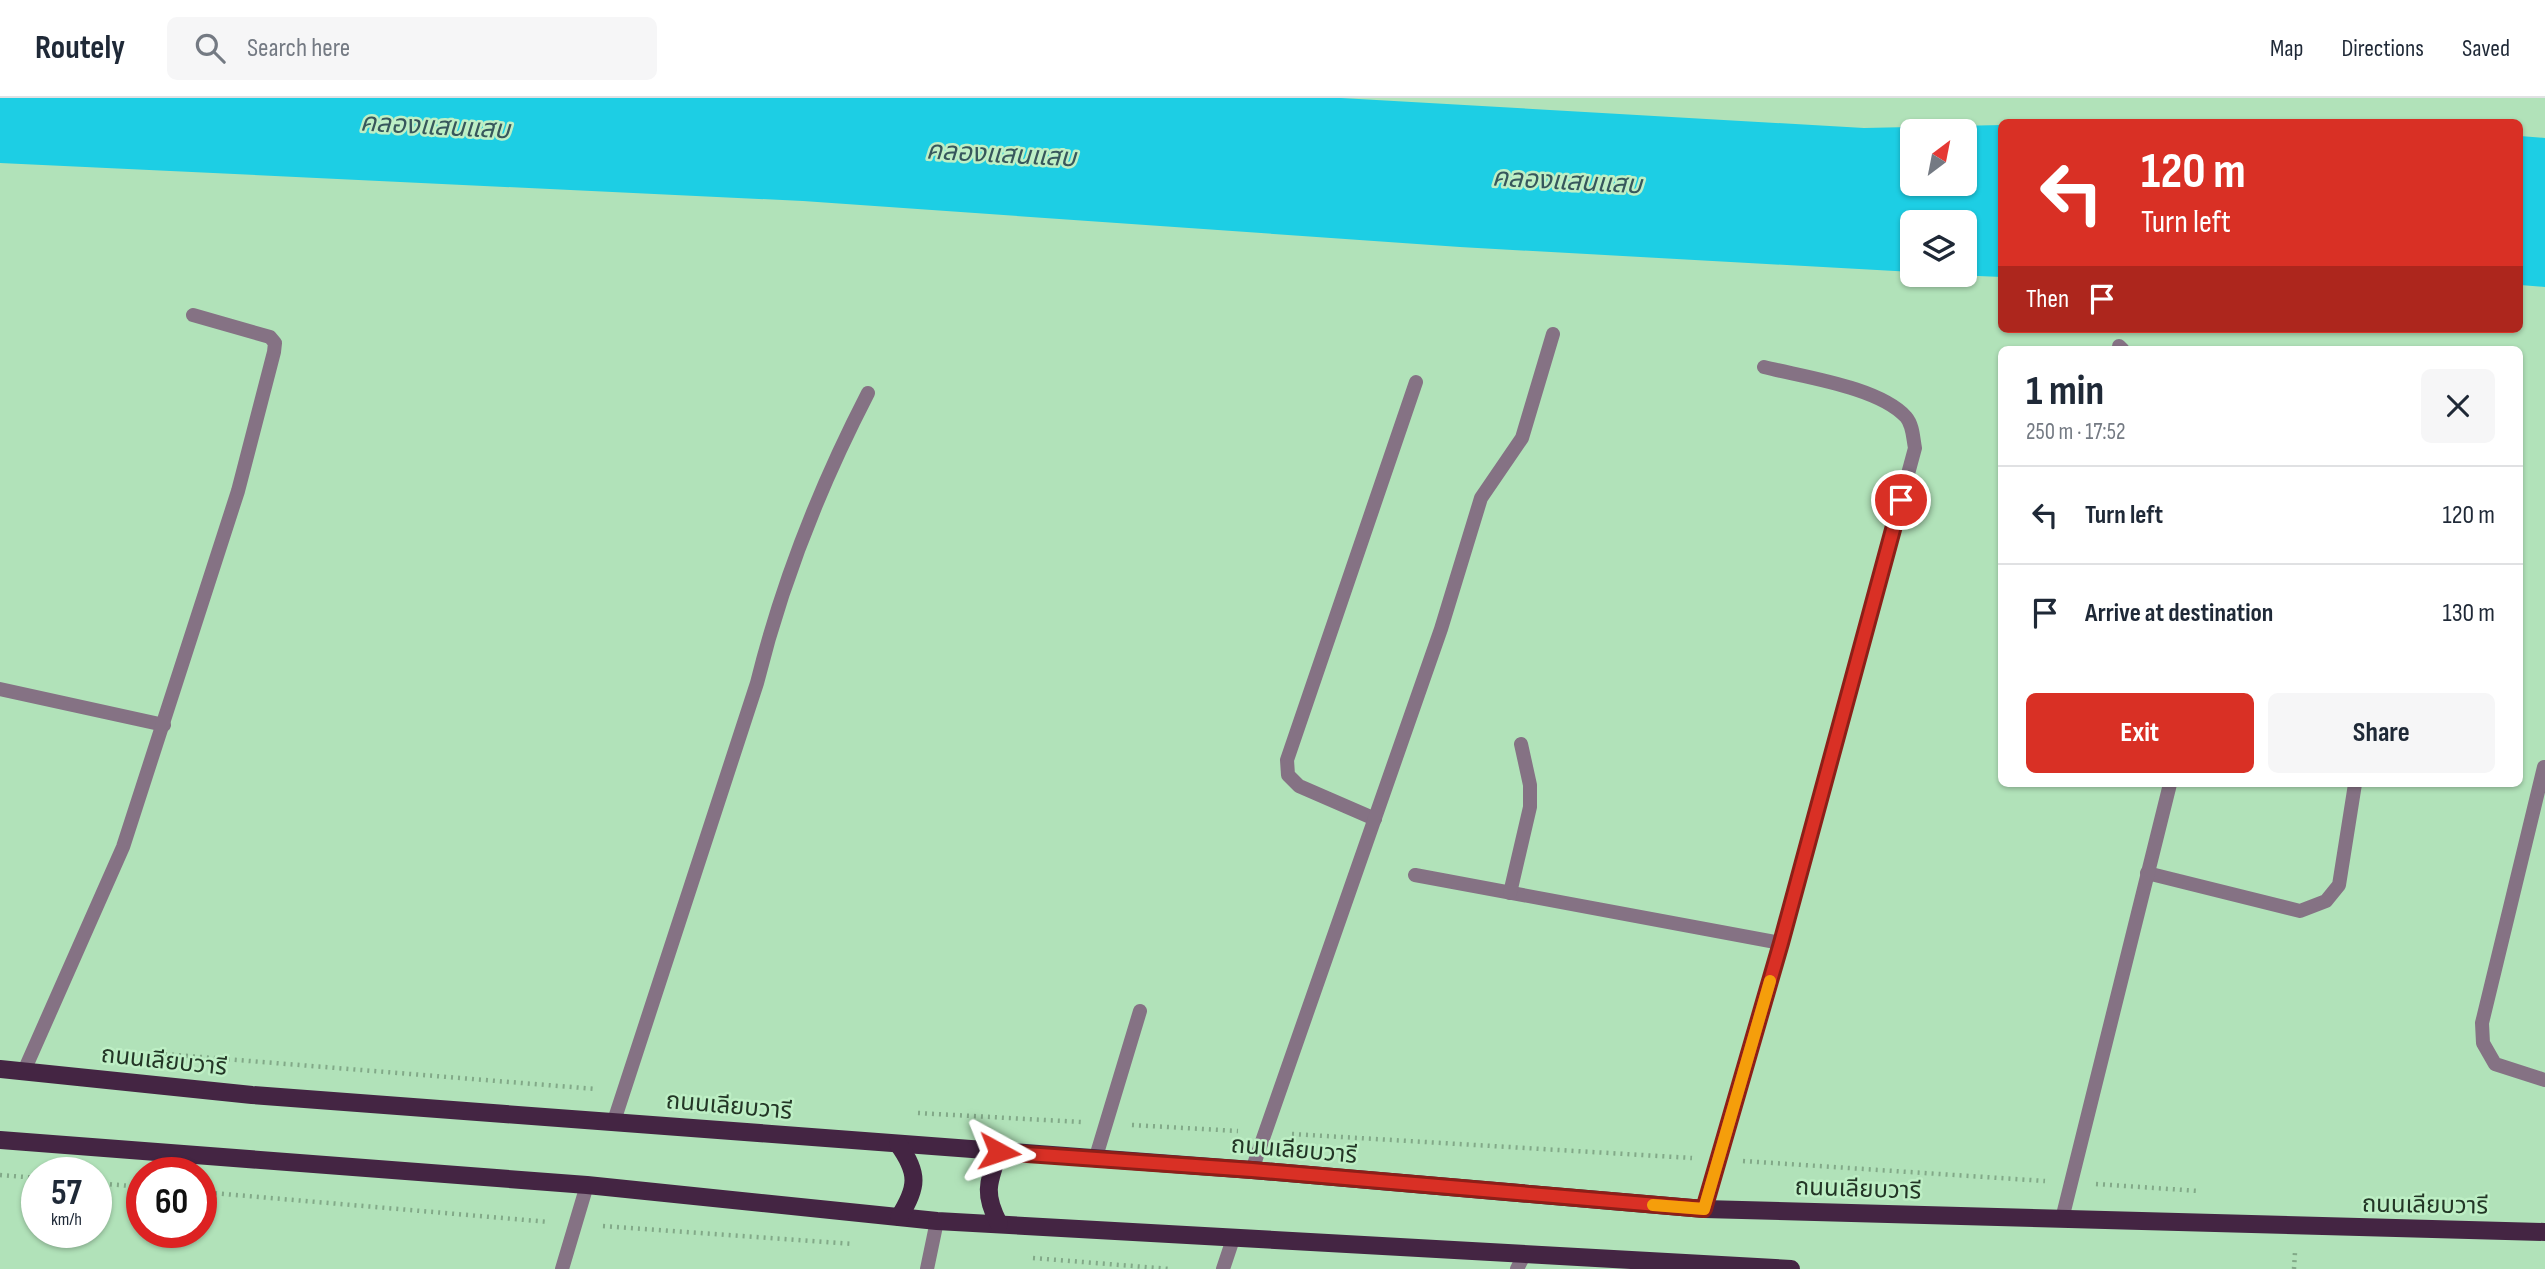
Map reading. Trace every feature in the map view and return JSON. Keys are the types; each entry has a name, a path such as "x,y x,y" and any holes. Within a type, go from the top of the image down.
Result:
{"main road":[{"name":"ถนนเลียบวารี","path":"0,1069 252,1095 1252,1170 1704,1209 2545,1231"},
{"path":"0,1140 587,1185 937,1221 1234,1236 1521,1261 1791,1269"},
{"path":"898,1144 913,1164 914,1182 909,1201 899,1217"},
{"path":"999,1152 987,1185 989,1205 999,1224"}],"street":[{"path":"24,1071 123,847 238,491 275,343 270,337 193,315"},
{"path":"1252,1170 1441,629 1480,498 1522,438 1553,334"},
{"path":"1704,1209 1781,943 1915,448 1906,417 1890,405 1861,391 1764,367"},
{"path":"1375,819 1299,786 1288,775 1287,760 1416,382"},
{"path":"614,1121 757,684 775,616 814,504 868,393"},
{"path":"0,689 164,725"},
{"path":"1510,893 1530,807 1530,785 1521,744"},
{"path":"2544,767 2482,1023 2483,1043 2495,1064 2545,1080"},
{"path":"2062,1219 2169,787"},
{"path":"2147,873 2300,911 2326,901 2339,885 2355,787"},
{"path":"1415,875 1781,943"},
{"path":"1095,1160 1140,1011"},
{"path":"562,1269 587,1185"},
{"path":"927,1269 937,1221"},
{"path":"1223,1269 1234,1236"}],"path":[{"path":"0,1175 21,1177"},
{"path":"217,1193 864,1245"},
{"path":"1024,1257 1170,1269"}],"water":[{"name":"คลองแสนแสบ","path":"0,98 1341,98 1864,128 1900,127 1900,196 1978,196 1978,126 1998,125 1998,277 1977,276 1977,210 1900,210 1900,271 1460,247 803,201 0,163"},
{"path":"2523,136 2545,138 2545,287 2523,285"}],"slow traffic":[{"path":"1653,1205 1704,1209 1770,981"}],"route":[{"path":"999,1152 1252,1170 1704,1209 1781,943 1901,500"}]}
